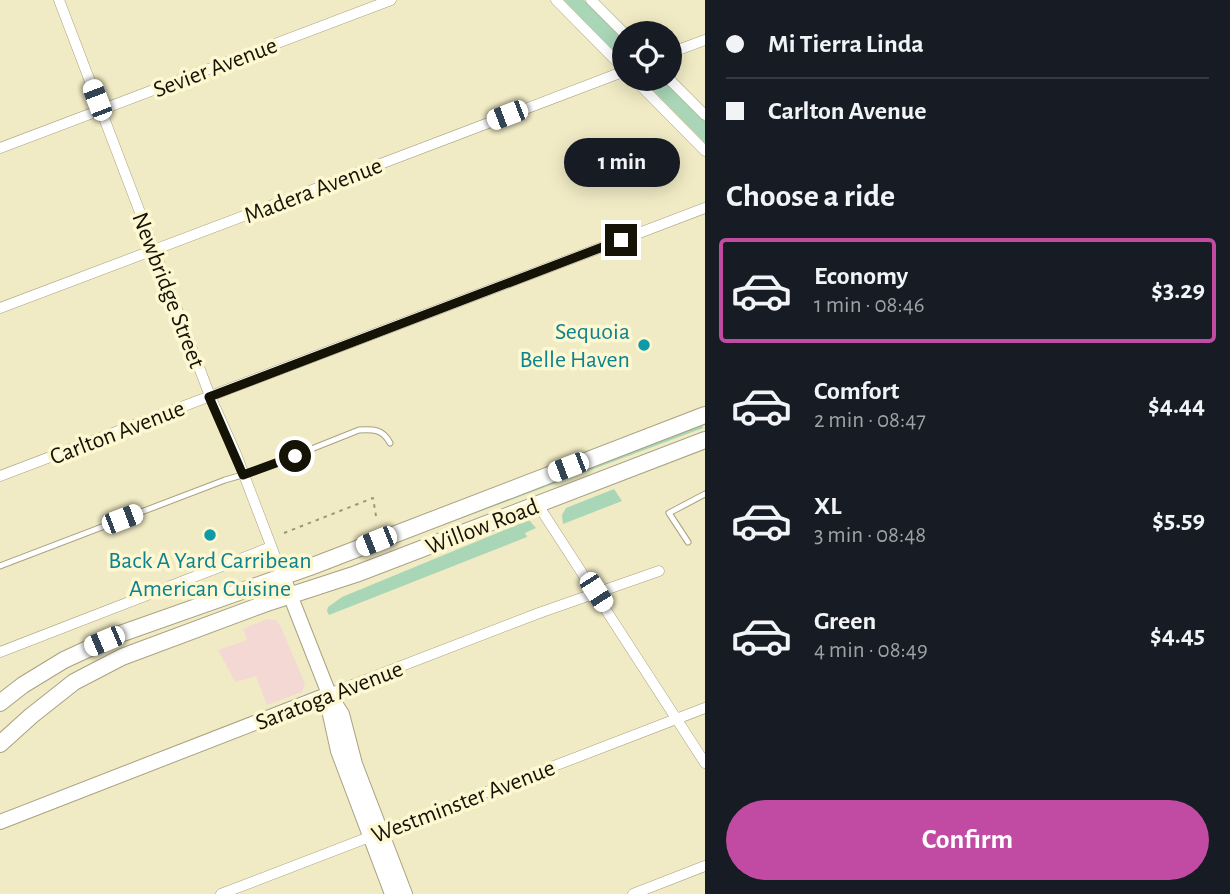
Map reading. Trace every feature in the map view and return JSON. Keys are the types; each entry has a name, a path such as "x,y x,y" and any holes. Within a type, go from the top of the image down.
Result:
{"main road":[{"name":"Willow Road","path":"0,703 40,674 120,634 283,577 705,415"},
{"name":"Willow Road","path":"0,744 74,682 122,657 264,604 356,574 705,440"},
{"name":"Newbridge Street","path":"283,577 330,694 342,714 392,894"},
{"name":"Saratoga Avenue","path":"0,822 330,694"},
{"name":"Newbridge Street","path":"375,834 405,894"}],"street":[{"name":"Newbridge Street","path":"59,0 209,397 283,577"},
{"name":"Sevier Avenue","path":"0,148 391,0"},
{"path":"556,0 612,57"},
{"path":"591,0 612,21"},
{"path":"682,49 705,40"},
{"name":"Madera Avenue","path":"0,308 612,75"},
{"path":"646,91 705,151"},
{"path":"682,91 705,115"},
{"name":"Carlton Avenue","path":"0,476 705,208"},
{"path":"538,505 705,763"},
{"path":"0,652 271,547"},
{"name":"Saratoga Avenue","path":"330,694 596,592 659,571"},
{"name":"Westminster Avenue","path":"221,894 705,708"},
{"path":"633,894 705,866"}],"lane":[{"path":"0,566 359,430 381,431 390,443"},
{"path":"688,542 669,513 705,494"}],"path":[{"path":"284,533 373,498 376,516"}],"shaded area":[{"path":"267,619 276,620 280,625 305,684 302,692 267,705 256,676 235,682 218,650 247,640 243,629"}],"green space":[{"path":"564,0 584,0 612,28 612,49"},
{"path":"654,91 675,91 705,121 705,143"},
{"path":"701,421 703,428 441,526 440,523"},
{"path":"614,489 622,501 563,524 562,515 566,508"},
{"path":"529,520 536,528 525,533 527,537 329,615 327,611 328,607 342,597"}],"place":[{"name":"Sequoia Belle Haven","path":"644,345"},
{"name":"Back A Yard Carribean American Cuisine","path":"210,535"}],"route":[{"path":"295,456 243,475 209,397 621,240"}]}
